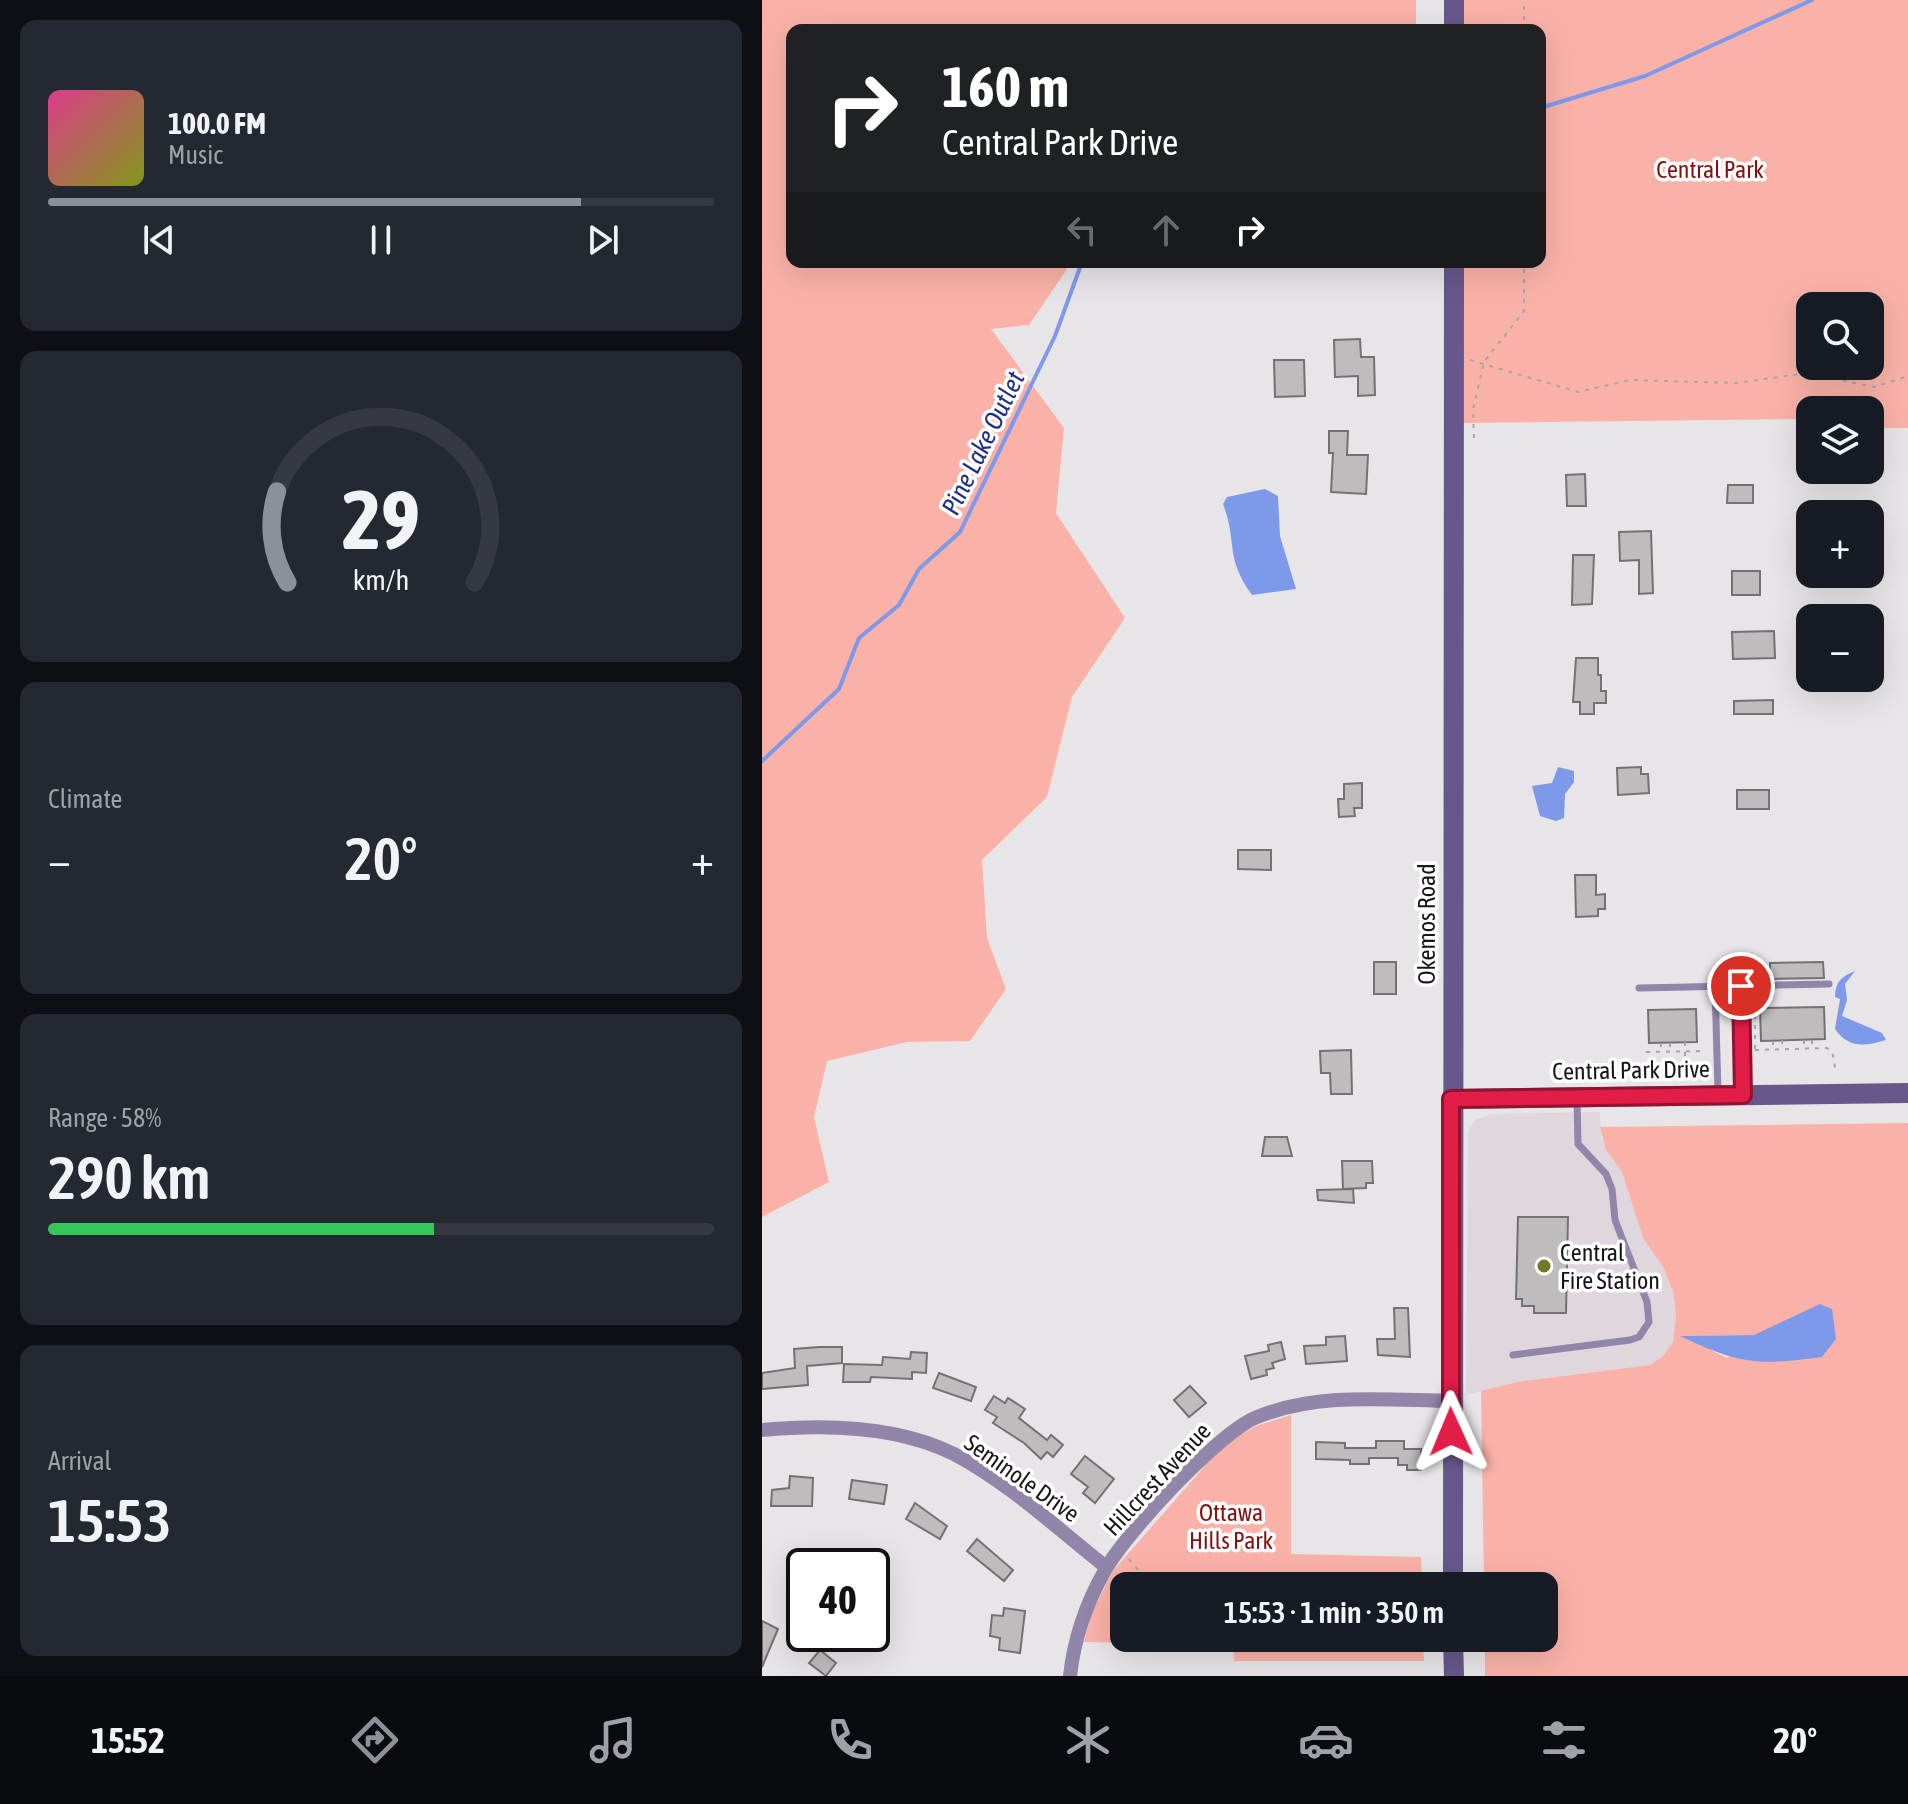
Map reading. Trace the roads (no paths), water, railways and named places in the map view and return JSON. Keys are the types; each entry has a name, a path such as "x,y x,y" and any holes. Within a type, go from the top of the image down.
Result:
{"street":[{"path":"1454,0 1454,24"},
{"name":"Okemos Road","path":"1453,1572 1454,268"},
{"name":"Central Park Drive","path":"1451,1099 1908,1093"},
{"name":"Hillcrest Avenue","path":"1070,1676 1081,1625 1106,1567 1222,1437 1257,1417 1328,1400 1451,1401"},
{"name":"Seminole Drive","path":"762,1430 821,1427 871,1431 934,1445 971,1464 1106,1567"},
{"path":"1453,1652 1454,1676"}],"lane":[{"path":"1639,988 1829,984"},
{"path":"1715,986 1718,1095"},
{"path":"1741,986 1743,1095"},
{"path":"1513,1355 1630,1340 1639,1337 1649,1322 1647,1302 1615,1220 1612,1189 1606,1174 1578,1144 1577,1097"}],"water":[{"path":"1265,489 1278,496 1280,536 1296,589 1252,595 1234,559 1223,504 1227,497"},
{"path":"1558,767 1574,771 1574,782 1565,794 1564,818 1556,821 1540,816 1532,786 1552,783"},
{"path":"1855,971 1845,984 1847,1000 1842,1016 1882,1033 1886,1040 1871,1044 1852,1043 1835,1029 1840,999 1835,997 1838,983"},
{"path":"1820,1304 1832,1309 1836,1339 1822,1357 1764,1362 1749,1360 1718,1352 1680,1336 1754,1335"}],"waterway":[{"name":"Pine Lake Outlet","path":"1546,106 1645,76 1812,0"},
{"name":"Pine Lake Outlet","path":"762,761 839,689 859,638 899,605 919,569 960,532 1055,336 1080,268"}],"place":[{"name":"Central Fire Station","path":"1544,1266"}],"park label":[{"name":"Central Park","path":"1710,169"},
{"name":"Ottawa Hills Park","path":"1231,1526"}]}
